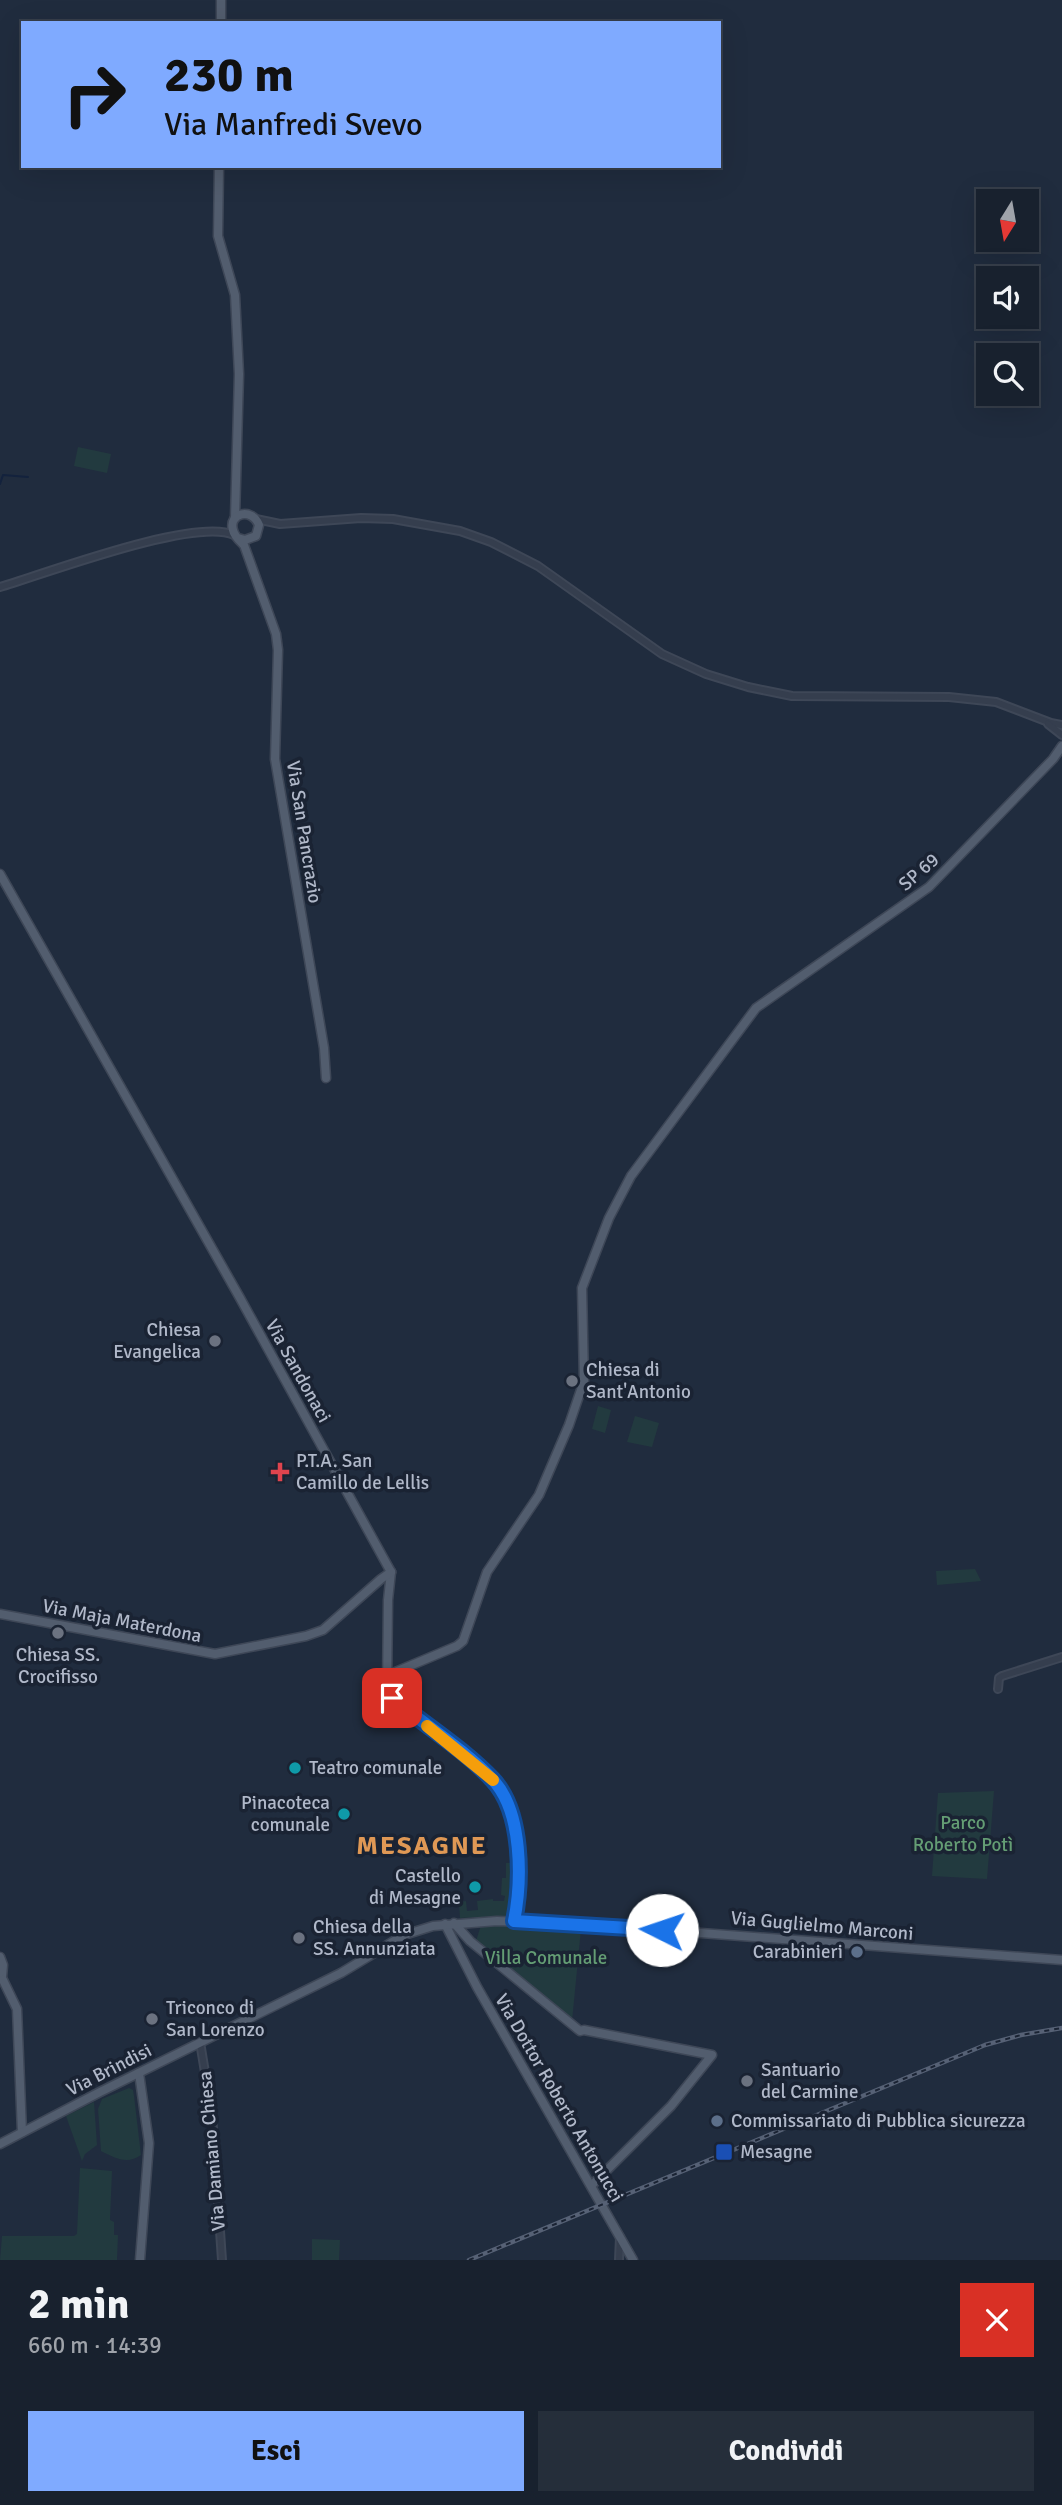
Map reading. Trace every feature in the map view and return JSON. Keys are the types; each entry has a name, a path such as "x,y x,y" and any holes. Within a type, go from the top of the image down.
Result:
{"main road":[{"path":"221,0 221,21"},
{"path":"219,168 218,236 233,285 236,305 239,387 236,536 245,540 256,535"},
{"path":"237,518 251,515 259,526 247,553"},
{"name":"Via San Pancrazio","path":"236,536 247,553 276,634 278,650 275,759 324,1048 326,1078"},
{"name":"SP 69","path":"387,1675 448,1650 463,1640 491,1564 539,1495 554,1463 584,1381 582,1288 609,1218 631,1176 756,1008 929,887 1059,755 1062,746"},
{"name":"Via Sandonaci","path":"0,874 391,1572"},
{"path":"391,1572 387,1690 392,1698 493,1780 506,1802 512,1813 520,1876 514,1921"},
{"name":"Via Maja Materdona","path":"0,1614 215,1654 306,1636 323,1630 391,1572"},
{"name":"Via Guglielmo Marconi","path":"345,1970 423,1928 514,1921 595,1924 1062,1960"},
{"path":"450,1924 576,2029 712,2054 671,2106 592,2185"},
{"name":"Via Dottor Roberto Antonucci","path":"450,1924 452,1939 634,2260"},
{"path":"0,1957 3,1965 1,1981 17,2009 23,2132"},
{"name":"Via Brindisi","path":"0,2144 345,1970"},
{"path":"139,2073 149,2143 140,2260"}],"street":[{"path":"205,531 237,518"},
{"path":"256,519 280,524 361,518 393,519 460,531 491,542 538,566 662,654 706,674 748,688 792,696 979,700 1008,705 1062,725"},
{"path":"256,535 280,524"},
{"path":"0,587 157,539 205,531 224,531 236,536"},
{"path":"1044,720 1062,735"},
{"path":"998,1689 999,1678 1002,1676 1062,1657"},
{"name":"Via Damiano Chiesa","path":"200,2042 212,2115 222,2260"},
{"path":"619,2260 621,2235"}],"green space":[{"path":"78,447 111,454 107,473 74,466"},
{"path":"598,1406 611,1410 605,1433 592,1429"},
{"path":"635,1416 659,1423 652,1447 627,1442"},
{"path":"975,1569 981,1581 937,1585 936,1571"},
{"name":"Parco Roberto Potì","path":"994,1791 987,1879 932,1876 938,1793"},
{"path":"513,1851 515,1884 507,1916 460,1918 459,1902 466,1901 467,1911 478,1910 477,1901 504,1901 505,1896 501,1895 502,1878 506,1878 506,1863 510,1863 509,1852"},
{"name":"Villa Comunale","path":"513,1924 581,1929 572,2021 476,1941 481,1925"},
{"path":"129,2088 133,2090 141,2155 126,2160 101,2151 98,2109 102,2099"},
{"path":"94,2102 97,2145 85,2154 82,2161 66,2116"},
{"path":"80,2168 112,2171 110,2220 114,2222 114,2235 118,2235 117,2260 0,2260 2,2236 77,2234"},
{"path":"312,2239 340,2240 339,2260 312,2260"}],"waterway":[{"path":"0,484 3,475 28,477"}],"railway":[{"path":"469,2260 985,2045 1062,2028"}],"slow traffic":[{"path":"427,1726 493,1780"}],"place":[{"name":"Chiesa Evangelica","path":"215,1341"},
{"name":"Chiesa di Sant'Antonio","path":"572,1381"},
{"name":"P.T.A. San Camillo de Lellis","path":"280,1472"},
{"name":"Chiesa SS. Crocifisso","path":"58,1633"},
{"name":"Teatro comunale","path":"295,1768"},
{"name":"Pinacoteca comunale","path":"344,1814"},
{"name":"Castello di Mesagne","path":"475,1887"},
{"name":"Chiesa della SS. Annunziata","path":"299,1938"},
{"name":"Carabinieri","path":"857,1952"},
{"name":"Triconco di San Lorenzo","path":"152,2019"},
{"name":"Santuario del Carmine","path":"747,2081"},
{"name":"Commissariato di Pubblica sicurezza","path":"717,2121"},
{"name":"Mesagne","path":"724,2152"}],"district":[{"name":"MESAGNE","path":"422,1846"}],"route":[{"path":"392,1698 496,1783 512,1813 520,1876 514,1921 662,1930"}]}
